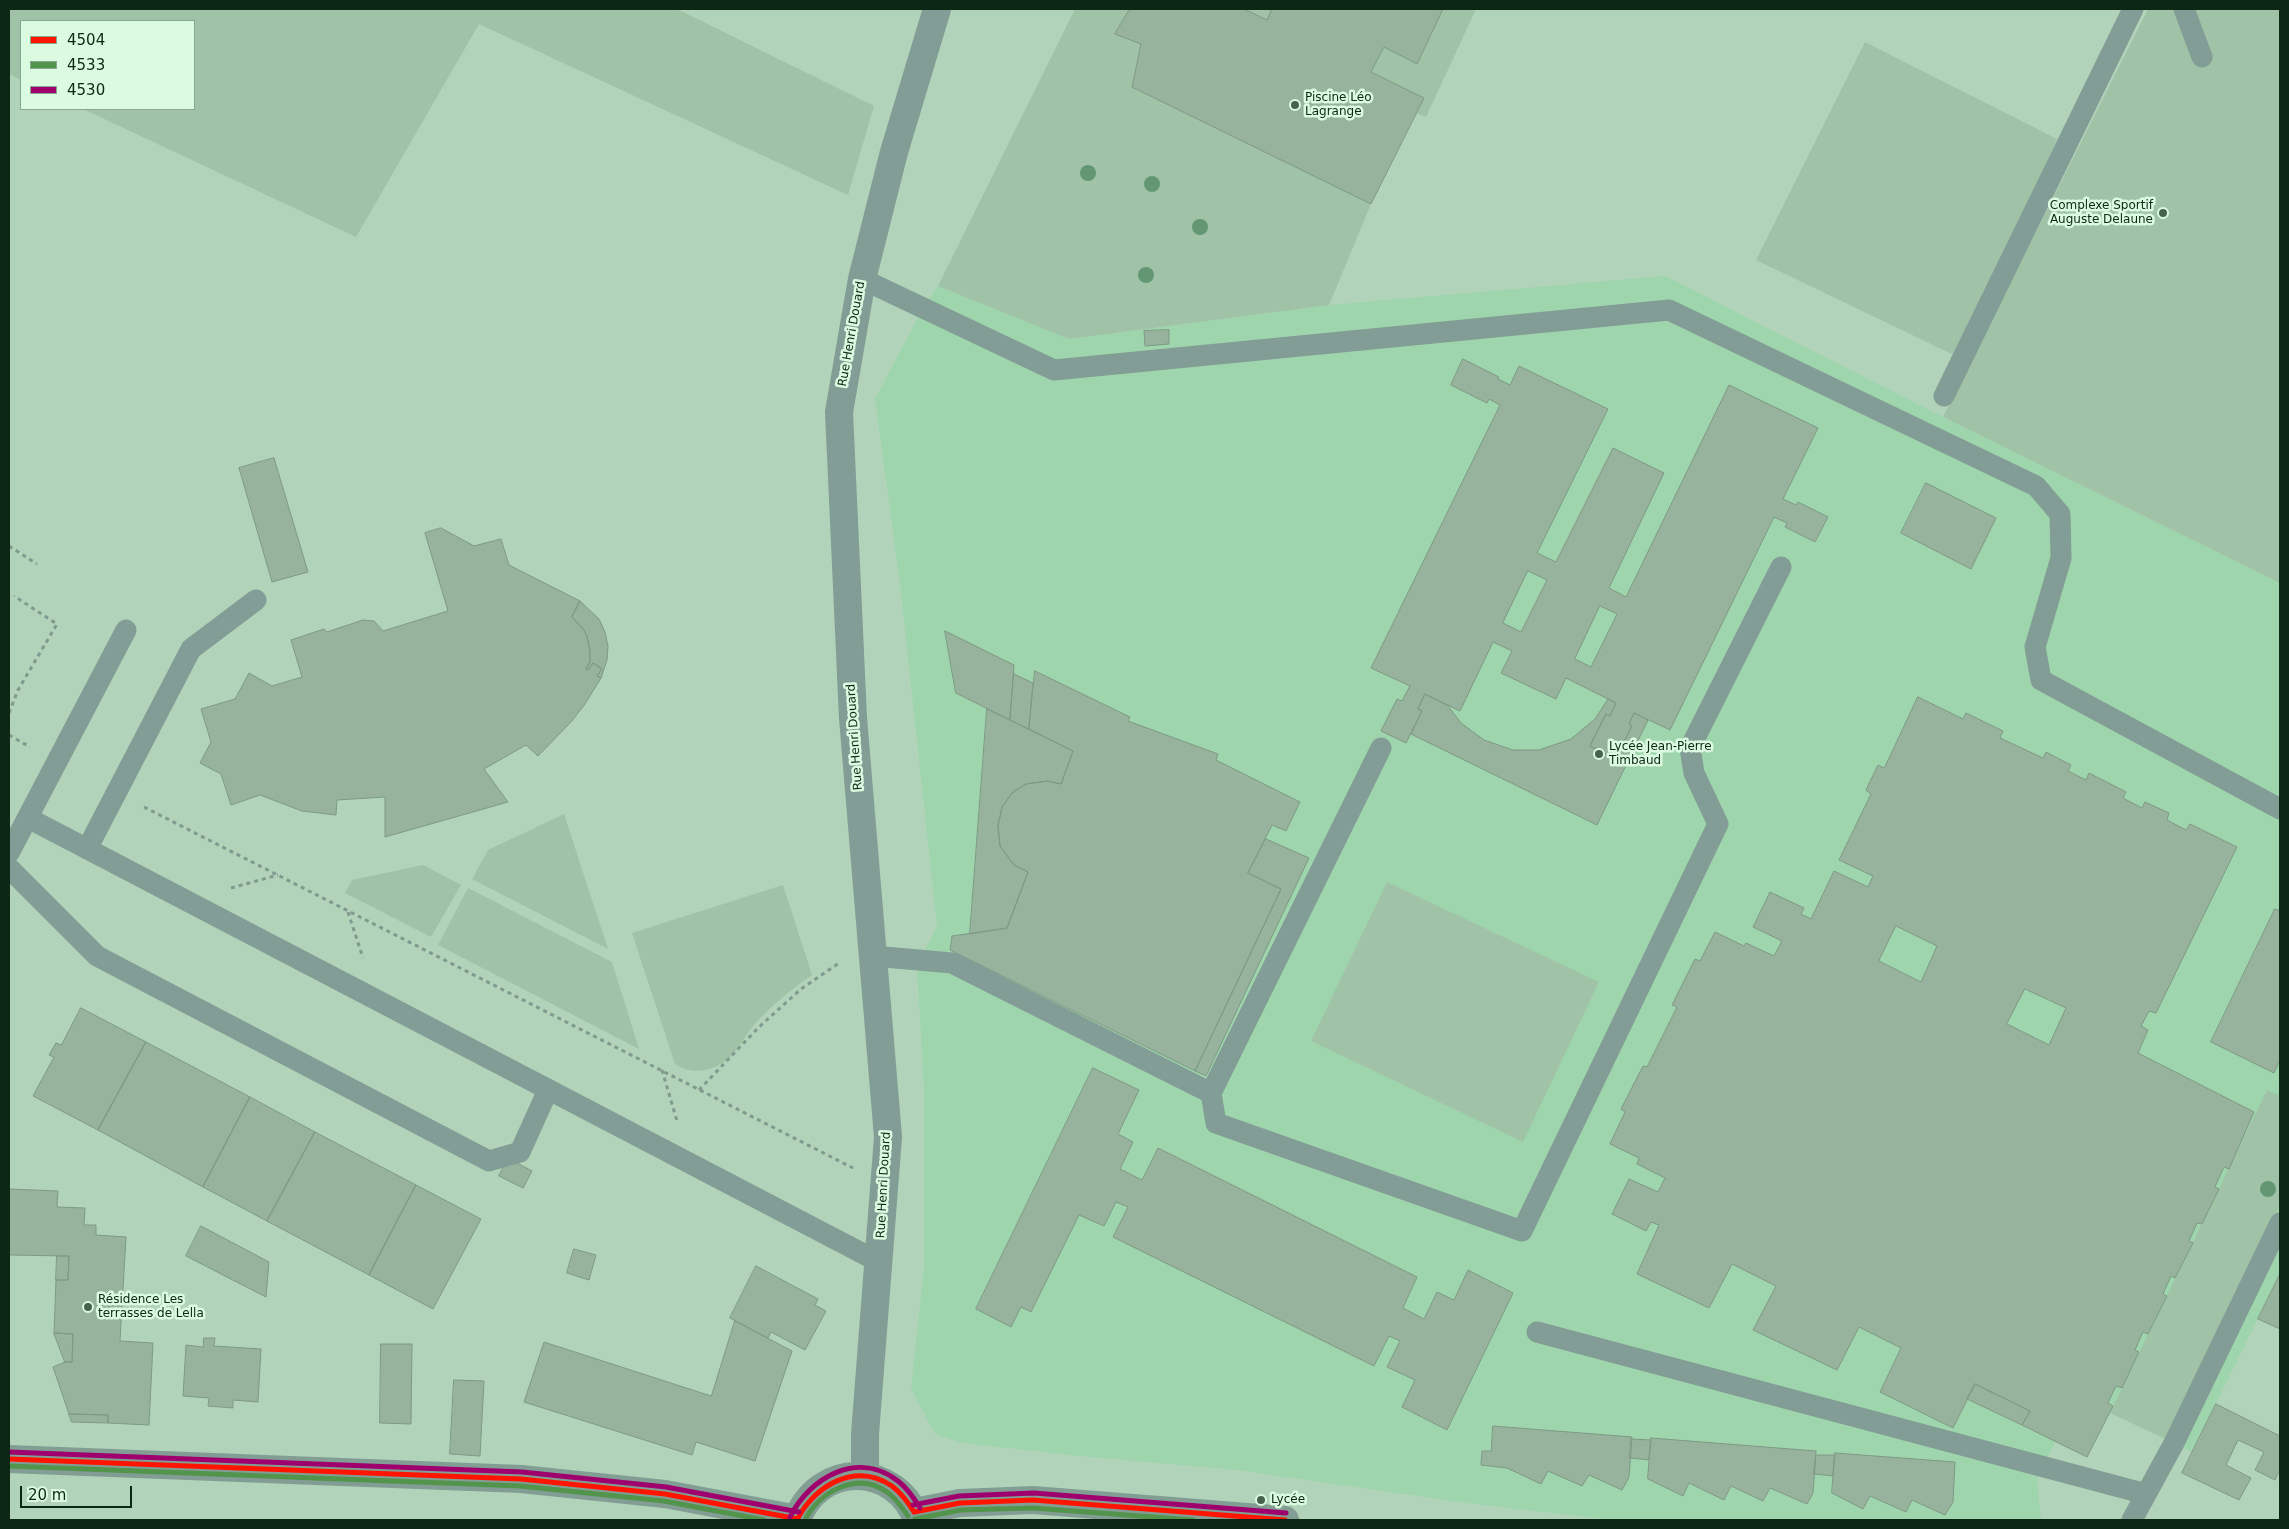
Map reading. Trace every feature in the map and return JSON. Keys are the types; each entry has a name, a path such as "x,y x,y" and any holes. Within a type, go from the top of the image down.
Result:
{"main road":[{"path":"9,1459 521,1479 665,1494 798,1519 805,1503 817,1490 832,1481 848,1476 865,1476 886,1482 902,1494 916,1516 960,1503 1033,1500 1285,1520"}],"street":[{"name":"Rue Henri Douard","path":"865,1476 865,1434 880,1262 888,1136 852,718 839,412 862,279 894,152 937,9"}],"lane":[{"path":"1944,396 2133,9"},
{"path":"2184,9 2202,57"},
{"path":"862,279 1054,370 1669,310 2036,486 2060,514 2061,558 2035,647 2040,680 2280,809"},
{"path":"1381,748 1211,1093 1216,1123 1522,1231 1718,824 1694,773 1690,748 1781,567"},
{"path":"87,849 191,649 256,600"},
{"path":"9,853 126,630"},
{"path":"28,818 880,1262"},
{"path":"9,868 97,956 489,1161 520,1152 548,1090"},
{"path":"873,956 952,963 1211,1093"},
{"path":"2132,1520 2174,1443 2280,1223"},
{"path":"1537,1332 2146,1494"}],"path":[{"path":"9,546 37,564"},
{"path":"9,713 18,690 57,624 14,596"},
{"path":"278,875 848,1166"},
{"path":"699,1090 759,1027 800,989 843,960"},
{"path":"662,1070 689,1162"}],"shaded area":[{"path":"9,9 677,9 874,106 848,195 479,24 356,237 85,110 195,110 195,20 20,20 20,80 9,74"},
{"path":"1075,9 1476,9 1426,117 1416,113 1371,204 1329,305 1069,339 938,286"},
{"name":"Complexe Sportif Auguste Delaune","path":"2148,9 2280,9 2280,583 1943,417"},
{"path":"1865,42 2057,139 1960,358 1756,260"},
{"name":"Lycée Jean-Pierre Timbaud","path":"1665,276 1943,417 2280,583 2280,1274 2192,1452 2110,1413 2087,1457 2055,1442 2037,1479 2041,1520 1613,1520 1466,1503 1237,1470 963,1443 935,1434 911,1388 924,1269 924,1089 917,967 937,926 900,583 875,399 923,308 938,286 1070,339 1329,305"},
{"path":"564,814 608,949 472,879 488,850"},
{"path":"423,865 461,885 431,937 345,893 352,880"},
{"path":"1387,882 1599,982 1523,1142 1311,1041"},
{"path":"783,885 812,975 767,1011 751,1028 733,1054 721,1064 698,1071 682,1068 675,1064 632,933"},
{"path":"468,888 612,962 639,1049 438,945"},
{"path":"2267,1090 2280,1096 2280,1205 2166,1439 2110,1413"}],"building":[{"name":"Piscine Léo Lagrange","path":"1130,9 1244,9 1267,20 1272,9 1443,9 1417,64 1384,47 1371,72 1424,98 1371,204 1132,87 1141,44 1115,34"},
{"path":"1169,330 1169,344 1145,346 1144,331"},
{"path":"1463,359 1499,377 1498,379 1510,385 1519,366 1608,409 1537,553 1556,562 1613,448 1664,473 1609,588 1626,597 1729,385 1818,428 1783,499 1796,505 1798,502 1828,517 1815,542 1785,527 1787,523 1774,517 1670,730 1634,713 1629,724 1632,726 1615,759 1590,746 1606,714 1610,716 1616,703 1566,678 1556,699 1501,673 1512,651 1493,642 1460,711 1425,694 1418,709 1422,711 1406,743 1381,731 1397,699 1402,701 1410,686 1371,668 1500,405 1489,399 1487,403 1451,385","holes":["1528,571 1547,580 1521,632 1503,623","1600,606 1617,614 1591,667 1575,659"]},
{"path":"274,458 308,572 272,582 239,468"},
{"path":"1926,483 1996,518 1971,569 1901,533"},
{"path":"441,528 474,546 501,539 509,565 580,601 572,617 584,630 587,637 590,662 586,669 588,670 593,663 602,669 597,676 601,678 585,704 571,722 538,756 526,745 484,769 508,802 385,837 385,797 337,800 336,815 302,811 260,795 231,805 221,774 200,763 211,742 201,709 235,699 249,673 272,686 302,677 291,640 324,629 327,632 363,620 374,621 383,631 448,611 425,533"},
{"path":"580,601 599,619 605,632 608,646 607,660 601,678 597,676 602,669 593,663 588,670 586,669 590,662 587,637 584,630 572,617"},
{"path":"945,631 1014,665 1010,720 956,693"},
{"path":"1035,671 1130,717 1128,721 1218,754 1216,760 1300,802 1286,831 1272,825 1248,873 1281,889 1195,1071 950,950 952,936 1007,928 1028,872 1014,865 1000,846 998,826 1002,807 1013,792 1026,784 1047,781 1061,784 1073,751 1029,729"},
{"path":"1014,674 1033,683 1029,729 1010,720"},
{"path":"1425,694 1448,706 1461,723 1484,740 1513,750 1539,750 1571,739 1595,719 1608,699 1616,703 1610,716 1606,714 1590,746 1615,759 1632,726 1629,724 1634,713 1648,720 1597,825 1411,734 1422,711 1418,709"},
{"path":"1918,697 1963,719 1966,713 2003,731 2000,738 2043,758 2046,752 2071,765 2068,771 2086,780 2089,773 2126,792 2123,798 2142,808 2145,802 2169,813 2167,820 2186,830 2190,824 2237,847 2156,1013 2149,1011 2141,1026 2148,1030 2138,1053 2254,1112 2229,1169 2224,1167 2215,1187 2219,1189 2202,1224 2197,1223 2189,1241 2193,1243 2175,1278 2171,1276 2163,1294 2167,1296 2148,1334 2143,1332 2135,1350 2139,1352 2122,1388 2116,1386 2108,1403 2113,1406 2087,1457 2022,1425 2030,1411 1975,1384 1953,1428 1880,1392 1901,1348 1859,1327 1837,1370 1753,1330 1776,1286 1732,1264 1709,1308 1637,1274 1659,1225 1651,1222 1646,1231 1612,1214 1629,1179 1658,1192 1665,1178 1637,1164 1639,1158 1610,1144 1625,1112 1621,1109 1643,1066 1647,1067 1677,1007 1672,1005 1695,959 1700,961 1715,932 1744,946 1746,943 1774,956 1782,941 1753,927 1770,892 1804,908 1801,914 1811,919 1834,871 1868,887 1873,876 1839,860 1871,794 1866,790 1878,765 1884,768","holes":["1896,926 1937,946 1921,982 1879,961","2025,989 2066,1008 2049,1045 2007,1024"]},
{"path":"987,709 1073,751 1061,784 1047,781 1026,784 1013,792 1002,807 998,826 1000,846 1014,865 1028,872 1007,928 970,934"},
{"path":"1266,839 1309,858 1206,1076 1195,1071 1281,889 1248,873"},
{"path":"2275,909 2280,911 2280,1060 2274,1073 2211,1042"},
{"path":"81,1008 146,1042 98,1130 33,1096 54,1057 49,1055 56,1043 61,1045"},
{"path":"146,1042 250,1097 203,1187 98,1130"},
{"path":"1093,1068 1139,1090 1118,1134 1133,1142 1120,1169 1142,1180 1158,1148 1417,1277 1403,1308 1424,1319 1437,1292 1454,1300 1468,1270 1513,1293 1447,1430 1402,1407 1415,1380 1387,1367 1400,1341 1389,1336 1374,1366 1113,1237 1128,1207 1116,1202 1104,1226 1079,1215 1031,1312 1021,1307 1011,1327 976,1309"},
{"path":"250,1097 315,1132 267,1221 203,1187"},
{"path":"315,1132 416,1185 369,1275 267,1221"},
{"path":"508,1158 532,1171 523,1188 499,1176"},
{"path":"416,1185 481,1219 433,1309 369,1275"},
{"name":"Résidence Les terrasses de Lella","path":"9,1189 58,1191 57,1207 85,1208 84,1225 96,1225 96,1235 126,1237 120,1341 153,1343 149,1425 108,1423 108,1415 69,1414 53,1367 65,1362 72,1362 73,1334 54,1333 56,1280 68,1280 69,1256 9,1255"},
{"path":"201,1226 269,1262 266,1297 186,1256"},
{"path":"574,1249 596,1255 589,1280 567,1273"},
{"path":"57,1256 69,1256 68,1280 56,1280"},
{"path":"756,1266 818,1299 815,1305 826,1311 805,1350 771,1332 768,1338 730,1318"},
{"path":"2280,1274 2280,1329 2258,1319"},
{"path":"735,1321 792,1351 755,1461 696,1442 692,1455 524,1402 544,1342 711,1396"},
{"path":"54,1333 73,1334 72,1362 65,1362"},
{"path":"204,1338 215,1338 214,1346 261,1349 258,1402 233,1400 233,1408 208,1406 209,1398 183,1396 186,1345 203,1347"},
{"path":"381,1344 412,1344 411,1424 380,1423"},
{"path":"454,1380 484,1381 480,1456 450,1454"},
{"path":"1975,1384 2030,1411 2022,1425 1967,1399"},
{"path":"2216,1404 2280,1436 2280,1469 2275,1480 2255,1470 2264,1452 2238,1440 2226,1465 2251,1478 2239,1500 2182,1473"},
{"path":"69,1414 108,1415 108,1423 72,1422"},
{"path":"1493,1426 1632,1437 1629,1477 1622,1490 1589,1475 1582,1486 1548,1471 1541,1484 1507,1468 1481,1465 1482,1451 1491,1451"},
{"path":"1651,1438 1816,1451 1813,1493 1807,1504 1770,1488 1763,1501 1731,1486 1724,1500 1689,1483 1683,1496 1648,1479"},
{"path":"1631,1439 1651,1440 1649,1460 1630,1458"},
{"path":"1835,1453 1955,1462 1953,1502 1945,1515 1912,1500 1906,1512 1870,1496 1863,1509 1832,1493"},
{"path":"1816,1455 1835,1455 1833,1476 1814,1474"}],"transit line":[{"name":"4530","path":"9,1452 522,1472 666,1487 799,1512"},
{"name":"4504","path":"9,1459 521,1479 665,1494 798,1519"},
{"name":"4533","path":"9,1466 520,1486 664,1501 764,1520"},
{"name":"4530","path":"790,1517 810,1490 822,1480 836,1472 852,1468 867,1468 883,1472 898,1481 910,1493 920,1508"},
{"name":"4504","path":"797,1520 804,1508 825,1488 837,1481 850,1477 864,1476 878,1479 892,1486 914,1512"},
{"name":"4533","path":"805,1520 820,1500 830,1493 840,1487 864,1483 887,1492 896,1500 908,1516"},
{"name":"4530","path":"913,1505 959,1496 1034,1493 1286,1513"},
{"name":"4504","path":"914,1512 960,1503 1033,1500 1285,1520"},
{"name":"4533","path":"915,1519 961,1510 1033,1508 1193,1520"}],"place":[{"name":"Piscine Léo Lagrange","path":"1295,105"},
{"name":"Complexe Sportif Auguste Delaune","path":"2163,213"},
{"name":"Lycée Jean-Pierre Timbaud","path":"1599,754"},
{"name":"Résidence Les terrasses de Lella","path":"88,1307"},
{"name":"Lycée","path":"1261,1500"}]}
